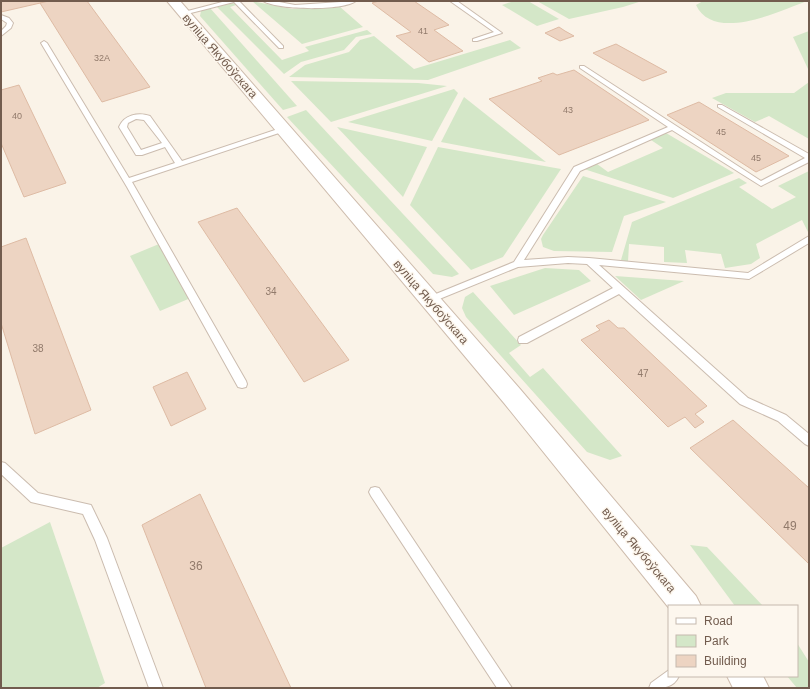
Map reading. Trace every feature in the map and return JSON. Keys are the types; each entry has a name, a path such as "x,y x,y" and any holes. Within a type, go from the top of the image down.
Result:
{"main road":[{"name":"вуліца Якубоўскага","path":"173,1 512,396 685,605"},
{"path":"744,677 753,688"}],"lane":[{"path":"183,13 233,1"},
{"path":"236,1 281,47"},
{"path":"266,1 294,6 342,4 353,1"},
{"path":"453,1 499,33 475,40"},
{"path":"1,17 7,19 10,23 9,27 1,34"},
{"path":"44,43 128,181 242,384"},
{"path":"582,67 761,184 809,158"},
{"path":"720,106 809,158"},
{"path":"166,144 139,153 123,128 124,124 131,118 145,117 148,119 166,144 180,164"},
{"path":"516,264 577,170 673,127"},
{"path":"128,181 284,130"},
{"path":"429,300 516,264 568,260 749,276 809,239"},
{"path":"589,261 744,401 782,418 809,441"},
{"path":"523,340 620,289"},
{"path":"1,467 35,498 87,509 101,538 156,688"},
{"path":"375,492 505,688"},
{"path":"656,688 671,677"}],"green space":[{"path":"252,1 292,9 339,6 363,27 302,44"},
{"path":"514,1 528,1 559,19 537,26 502,5"},
{"path":"537,1 642,1 623,7 569,19"},
{"path":"703,1 807,1 765,17 732,23 717,22 705,16 696,5"},
{"path":"233,3 236,5 230,7 282,60 309,51 305,47 367,30 372,34 356,37 344,50 301,62 284,74 217,7"},
{"path":"210,8 297,106 283,110 200,16 201,11"},
{"path":"809,31 809,71 793,37"},
{"path":"374,36 414,69 510,40 521,48 428,80 289,77 305,65 349,52 360,40"},
{"path":"291,81 418,83 447,86 331,122"},
{"path":"809,82 809,139 769,116 755,122 712,98 726,93 794,93"},
{"path":"454,89 458,93 432,141 348,122"},
{"path":"464,97 546,162 441,142"},
{"path":"306,110 459,274 452,277 433,274 287,117"},
{"path":"337,127 427,147 403,197"},
{"path":"666,133 734,173 673,198 584,169 597,164 608,172 663,148 651,140"},
{"path":"438,147 561,169 503,257 471,270 410,205"},
{"path":"809,171 809,231 808,232 802,220 756,244 760,258 751,264 725,268 721,254 685,250 687,263 664,262 664,247 629,244 628,262 621,260 632,222 739,178 747,183 739,187 772,209 796,197 778,186"},
{"path":"583,176 666,202 624,216 612,252 554,251 543,247 541,239 543,235"},
{"path":"159,244 193,297 160,311 130,256"},
{"path":"545,268 579,270 591,281 514,315 490,286"},
{"path":"615,276 684,281 641,300"},
{"path":"473,292 521,345 509,353 530,377 543,368 622,456 610,460 587,452 466,317 462,308 465,297"},
{"path":"50,522 105,683 97,688 1,688 1,548"},
{"path":"690,545 707,547 762,605 734,605"},
{"path":"798,645 809,662 809,688 797,688 788,677 798,677"}],"building":[{"path":"1,1 49,1 1,12"},
{"path":"49,1 87,1 150,87 102,102 40,3"},
{"path":"379,1 414,1 449,25 434,30 463,51 429,62 396,36 411,32 372,3"},
{"path":"559,27 574,36 560,41 545,33"},
{"path":"616,44 667,72 643,81 593,53"},
{"path":"574,70 649,120 559,155 489,99 542,81 538,78 553,73 557,75"},
{"path":"19,85 66,183 24,197 1,143 1,90"},
{"path":"699,102 789,156 756,172 667,115"},
{"path":"237,208 349,360 304,382 198,222"},
{"path":"26,238 91,410 35,434 1,323 1,247"},
{"path":"609,320 618,328 624,328 707,406 695,414 704,422 695,428 685,417 668,427 581,340 600,330 596,326"},
{"path":"187,372 206,409 171,426 153,387"},
{"path":"733,420 809,488 809,564 690,448"},
{"path":"200,494 291,688 206,688 142,525"}]}
